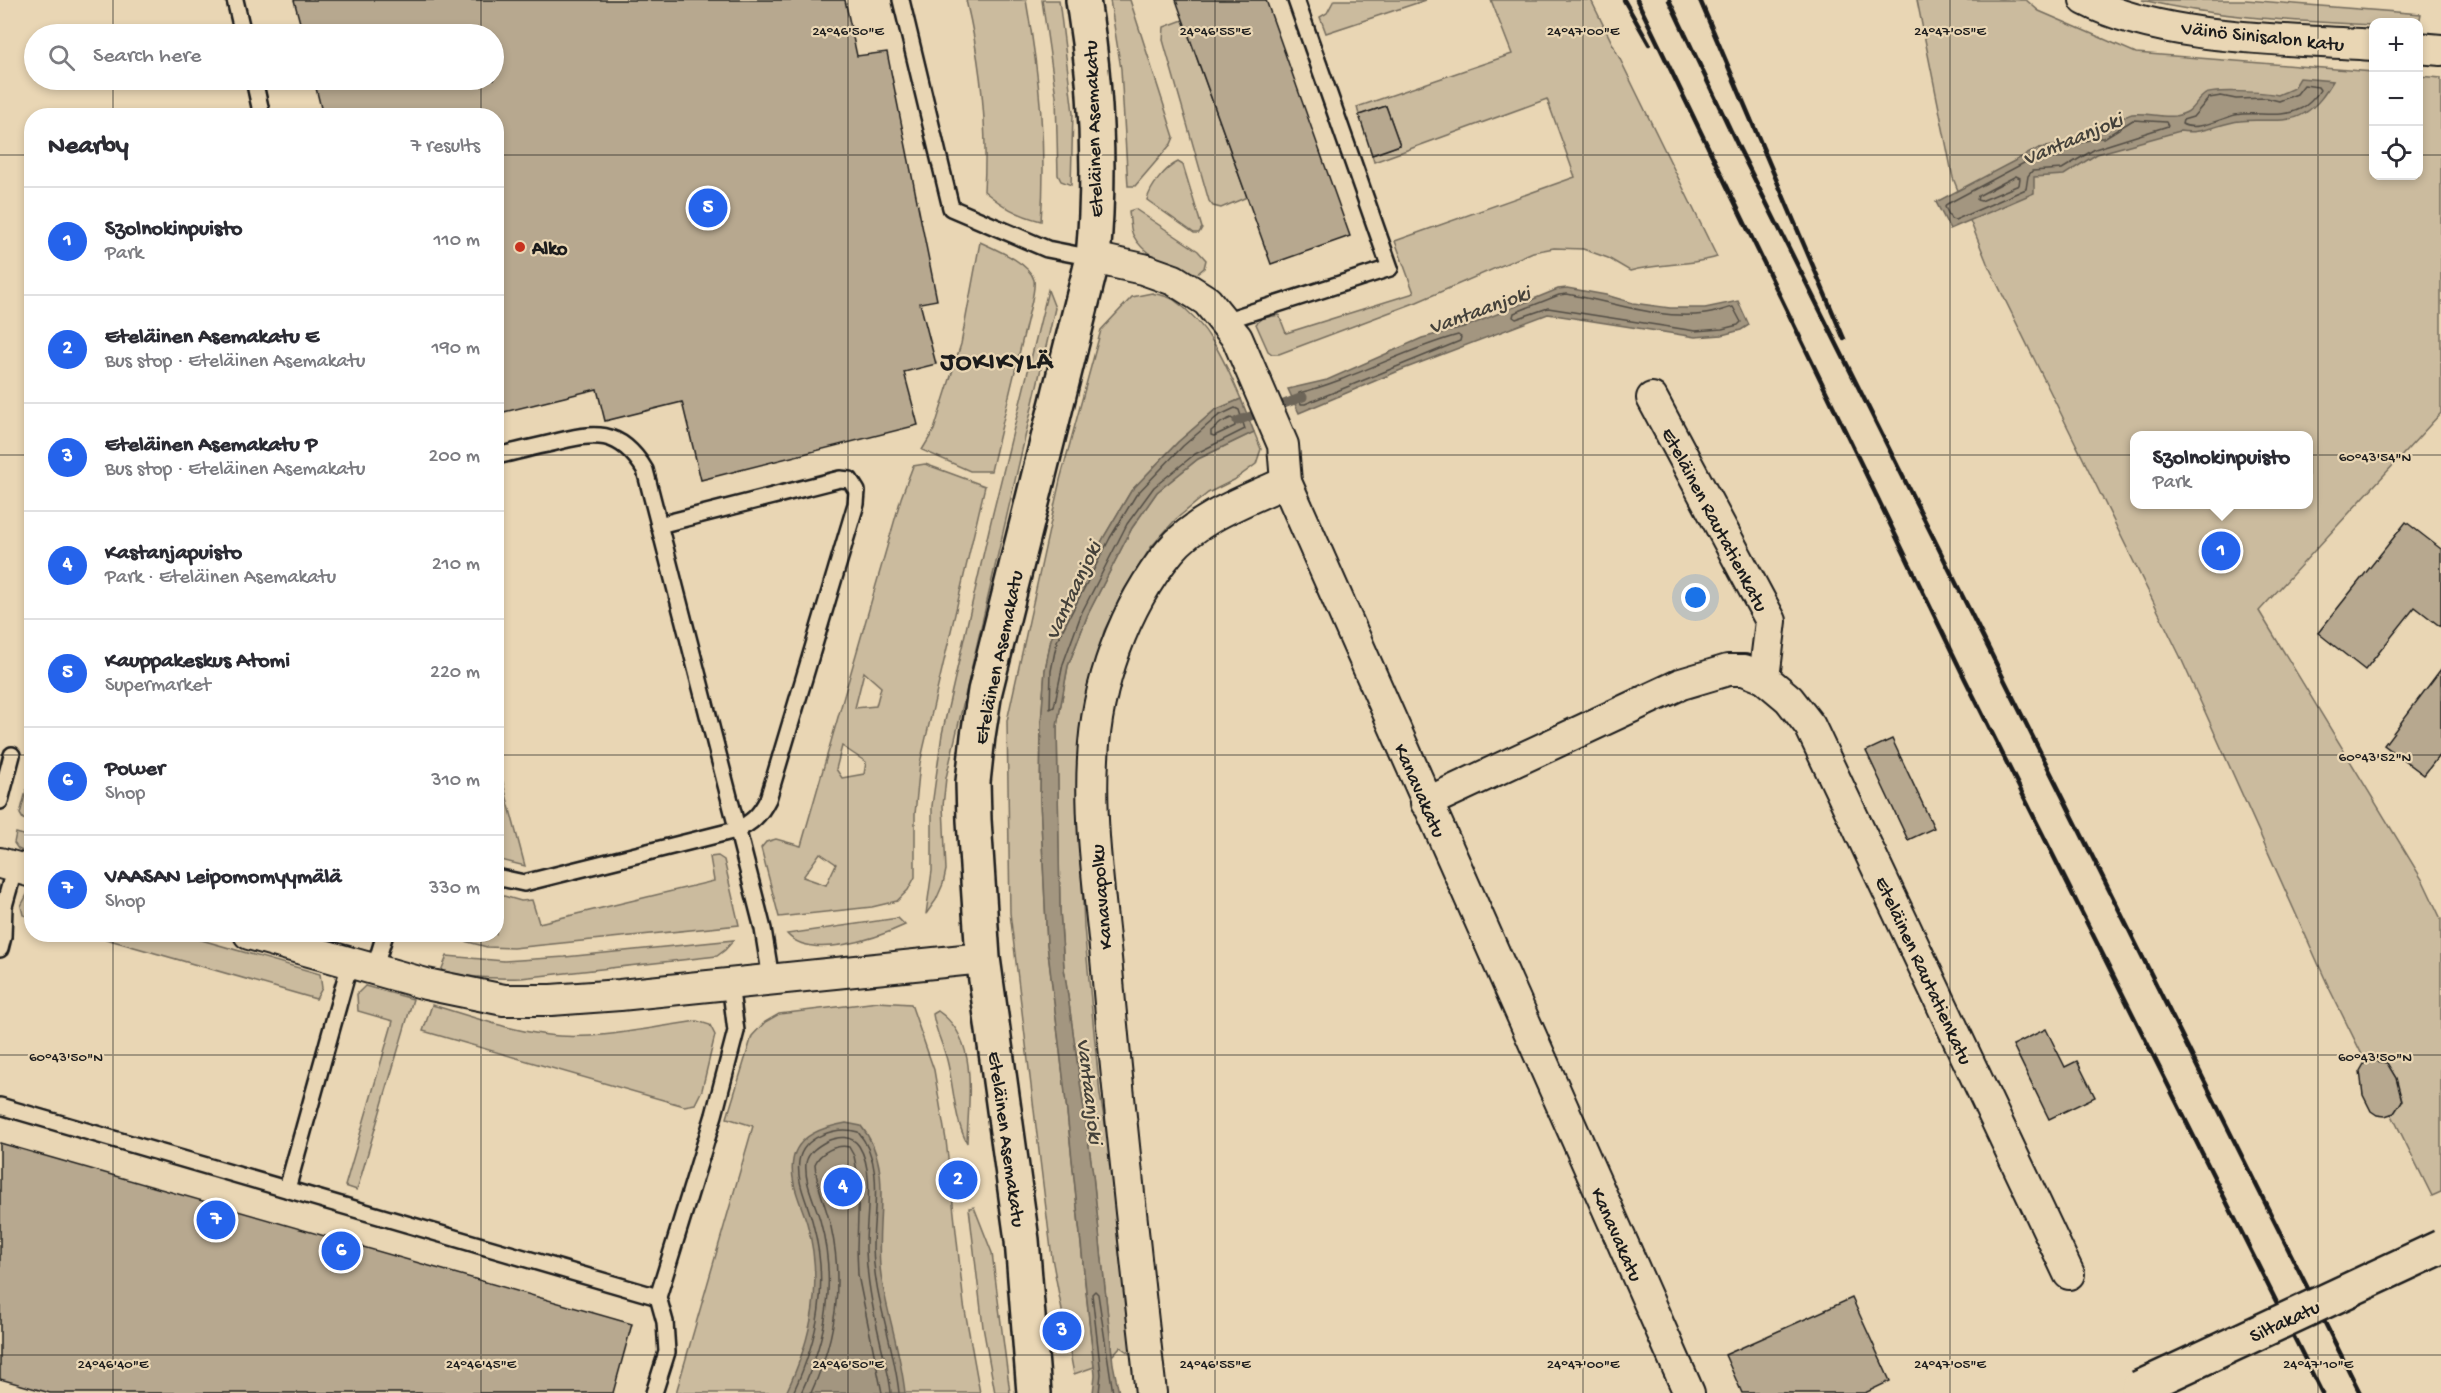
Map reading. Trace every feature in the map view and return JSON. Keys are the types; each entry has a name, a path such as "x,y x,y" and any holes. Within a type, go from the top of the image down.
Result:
{"street":[{"name":"Eteläinen Asemakatu","path":"1034,1393 1022,1240 983,958 973,782 986,691 1093,258 1098,197 1097,151 1094,82 1083,0"},
{"name":"Väinö Sinisalon katu","path":"2085,0 2134,18 2193,30 2240,36 2369,45"},
{"path":"2423,48 2441,50"},
{"name":"Kanavakatu","path":"1093,258 1143,269 1174,280 1207,301 1237,338 1283,445 1286,482 1426,803 1689,1393"},
{"name":"Eteläinen Rautatienkatu","path":"1652,398 1770,621 1764,678"},
{"name":"Kanavapolku","path":"1151,1393 1123,1150 1094,824 1093,758 1100,710 1114,651 1154,573 1172,549 1206,522 1286,482"},
{"name":"Eteläinen Rautatienkatu","path":"1426,803 1681,684 1728,669 1744,670 1764,678 1789,699 1810,726 2069,1274"},
{"path":"276,942 426,984 504,1000 551,1000 620,995 983,958"},
{"name":"Siltakatu","path":"2128,1393 2441,1247"}],"lane":[{"path":"235,0 241,24"},
{"path":"901,0 951,208 1047,249 1093,258"},
{"path":"1224,321 1390,268 1296,0"},
{"path":"256,90 260,108"},
{"path":"504,454 577,437 599,435 616,441 634,452 645,470 763,929 771,979"},
{"path":"504,879 524,883 736,830 749,824 761,813 768,799 856,504 857,491 850,480 840,479 659,525"},
{"path":"0,801 12,755"},
{"path":"0,949 3,937 4,906 15,867"},
{"path":"287,1189 362,967 379,942"},
{"path":"654,1393 667,1352 665,1322 658,1297 714,1114 736,1031 730,983"},
{"path":"0,1106 658,1297"}],"shaded area":[{"path":"966,0 1026,0 1041,110 1043,193 1041,221 1010,209 984,191 985,143 982,95 976,47"},
{"path":"1042,0 1059,0 1073,113 1071,185 1061,181 1058,175 1056,96"},
{"path":"1110,0 1130,0 1174,137 1171,144 1135,186 1128,186 1121,69"},
{"path":"1334,0 1426,0 1326,33 1320,17 1327,13"},
{"path":"1491,0 1591,0 1717,257 1630,271 1608,258 1583,249 1554,248 1533,252 1417,302 1279,354 1272,354 1268,351 1256,324 1263,318 1279,315 1286,333 1414,293 1395,241 1575,177 1547,99 1374,162 1372,155 1400,145 1386,106 1359,115 1357,107 1512,54"},
{"path":"1917,0 2026,0 2039,11 2136,53 2369,72 2369,180 2423,180 2423,76 2441,78 2441,413 2259,611 2423,881 2441,919 2441,1192 2432,1196 2330,990 2180,656 1987,263 1953,178"},
{"path":"2142,0 2246,0 2421,14 2420,18 2369,18 2369,25 2228,15"},
{"path":"1183,20 1247,197 1221,208 1213,206 1209,201 1163,40 1164,27"},
{"path":"1178,162 1183,165 1202,228 1199,233 1194,233 1147,200 1159,178"},
{"path":"1135,209 1198,251 1206,260 1204,268 1197,274 1152,256 1138,243 1131,230 1129,211"},
{"path":"980,242 1019,262 1034,280 1032,300 991,471 970,471 922,450 934,430 961,344"},
{"path":"1048,290 1055,308 946,778 943,806 946,870 936,900 926,914 932,871 932,806 942,734 991,521"},
{"path":"1152,293 1174,300 1197,320 1215,345 1241,399 1215,410 1178,442 1131,491 1105,535 1051,639 1045,670 1041,724 1040,800 1047,944 1094,1367 1074,1374 1052,1258 1010,913 1007,721 1060,480 1101,330 1132,297"},
{"path":"1254,432 1261,449 1256,464 1234,480 1208,493 1176,519 1151,547 1124,590 1104,631 1087,695 1080,834 1084,927 1100,1095 1110,1151 1135,1357 1120,1347 1112,1356 1093,1175 1064,968 1060,910 1057,726 1068,666 1088,614 1132,528 1157,492 1198,459"},
{"path":"925,464 985,486 920,763 915,814 915,877 908,890 897,901 872,907 779,917 761,848 766,842 776,839 801,846 901,498 913,466","holes":["864,672 881,687 876,706 855,708","842,746 866,762 864,774 842,778 836,769","820,853 836,864 826,885 803,877"]},
{"path":"504,787 525,866 504,861"},
{"path":"24,799 24,819 20,814"},
{"path":"16,833 24,835 24,852 18,849 14,843"},
{"path":"718,856 724,860 739,925 513,948 487,947 468,942 504,942 504,896 521,901 532,900 539,923 714,881 710,857"},
{"path":"24,900 24,915 23,915 21,906"},
{"path":"898,918 905,925 862,941 844,944 812,946 798,942 787,934"},
{"path":"734,940 717,956 521,978 481,978 441,971 447,956 504,961"},
{"path":"116,942 208,942 320,974 322,988 316,999"},
{"path":"365,986 413,999 357,1190 345,1186 393,1021 358,1011 357,994"},
{"path":"878,1002 911,1004 934,1070 946,1140 964,1305 980,1393 676,1393 753,1126 727,1118 752,1036 765,1022 779,1014"},
{"path":"432,1005 527,1032 559,1036 593,1036 697,1021 710,1025 715,1035 702,1090 695,1104 684,1106 423,1031"},
{"path":"938,1011 951,1023 966,1053 969,1071 967,1143 959,1123 947,1060 934,1020 933,1014"},
{"path":"974,1207 992,1253 1010,1393 995,1393 983,1327 969,1208"}],"water":[{"path":"2300,78 2333,81 2317,103 2298,117 2282,120 2248,120 2203,130 2180,131 2097,154 2064,175 2034,177 2034,193 1950,229 1936,202 2039,148 2060,145 2093,132 2102,132 2130,114 2175,116 2190,110 2204,95 2209,93 2252,92 2278,95 2294,88"},
{"path":"1567,288 1606,295 1633,303 1670,308 1705,308 1738,301 1749,325 1741,330 1722,335 1695,337 1548,314 1401,370 1299,413 1288,389 1327,380 1422,338 1468,326 1558,289"},
{"path":"1241,399 1254,432 1198,459 1157,492 1132,528 1088,614 1068,666 1057,726 1060,910 1064,968 1093,1175 1113,1364 1119,1393 1093,1393 1095,1375 1047,944 1040,800 1041,724 1045,670 1051,639 1105,535 1131,491 1178,442 1215,410"},
{"path":"846,1123 861,1126 872,1143 878,1160 881,1179 879,1256 881,1275 905,1393 786,1393 809,1331 815,1289 812,1245 794,1184 793,1160 800,1144 806,1138 829,1127"}],"building":[{"path":"294,0 845,0 857,56 887,52 937,300 920,303 936,364 904,372 918,425 701,480 682,402 605,421 597,389 504,412 504,108 321,108 316,90 504,90 504,24 300,24"},
{"path":"1176,0 1266,0 1350,236 1271,264"},
{"path":"1386,106 1400,145 1372,155 1359,115"},
{"path":"2406,522 2441,549 2441,627 2415,607 2365,670 2318,633"},
{"path":"2441,669 2441,753 2424,775 2384,745"},
{"path":"1892,739 1934,828 1908,840 1866,751"},
{"path":"2046,1029 2065,1067 2077,1061 2095,1097 2049,1119 2013,1045"},
{"path":"2371,1060 2387,1063 2396,1078 2402,1101 2394,1113 2385,1116 2377,1115 2371,1111 2363,1095 2360,1071 2364,1064"},
{"path":"0,1143 632,1324 613,1393 50,1393 0,1379"},
{"path":"1852,1298 1890,1381 1865,1393 1742,1393 1725,1355"}],"waterway":[{"name":"Vantaanjoki","path":"1237,421 1303,397"}],"railway":[{"path":"1624,0 1649,44"},
{"path":"1637,0 1965,679 2322,1393"},
{"path":"1669,0 1738,146 2360,1393"},
{"path":"1700,0 1844,339"}],"place":[{"name":"Kauppakeskus Atomi","path":"708,208"},
{"name":"Alko","path":"520,247"},
{"name":"Szolnokinpuisto","path":"2221,551"},
{"name":"Eteläinen Asemakatu E","path":"958,1180"},
{"name":"Kastanjapuisto","path":"843,1187"},
{"name":"VAASAN Leipomomyymälä","path":"216,1220"},
{"name":"Power","path":"341,1251"},
{"name":"Eteläinen Asemakatu P","path":"1062,1331"}],"district":[{"name":"JOKIKYLÄ","path":"997,359"}]}
